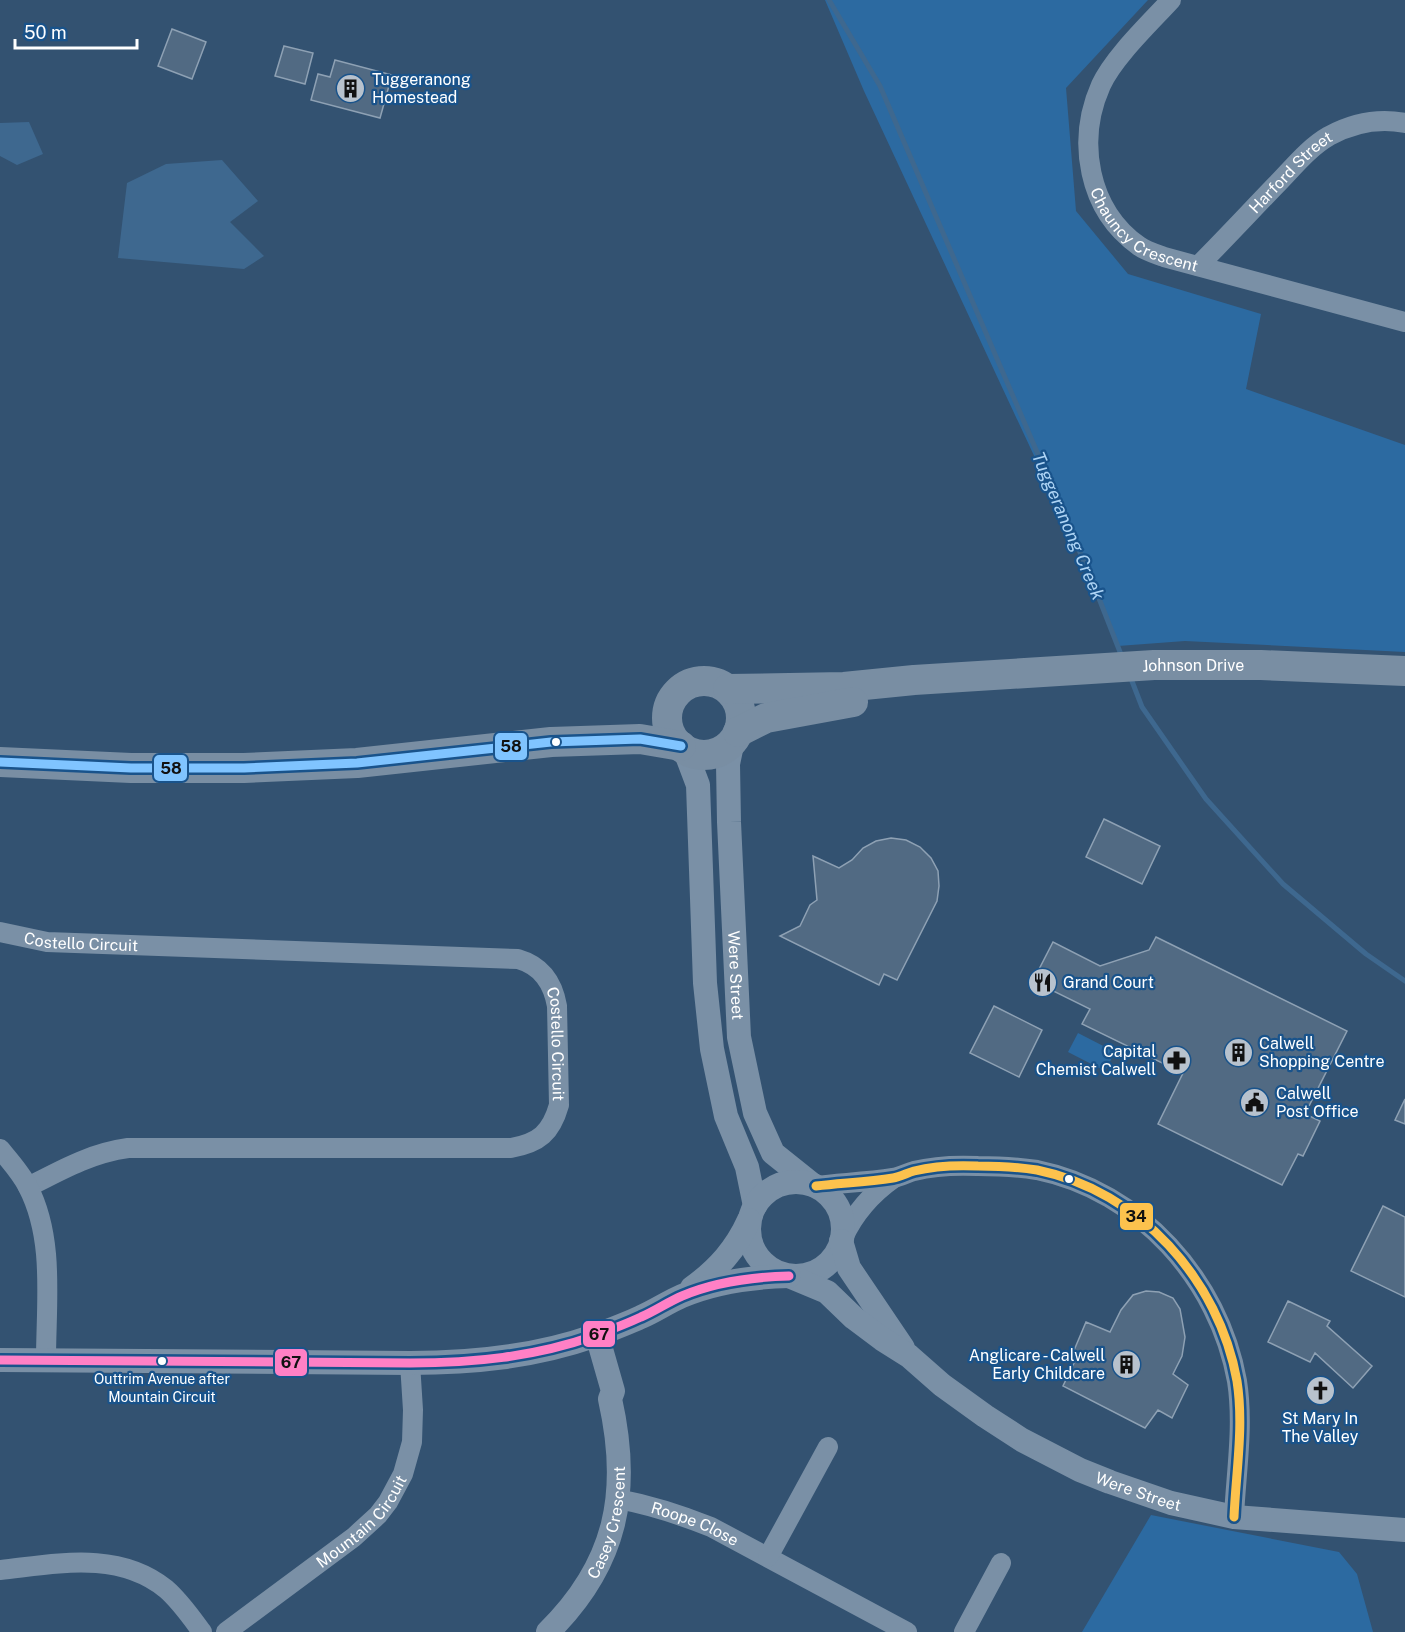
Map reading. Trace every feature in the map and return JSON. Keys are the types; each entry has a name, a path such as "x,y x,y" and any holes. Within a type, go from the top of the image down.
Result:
{"main road":[{"name":"Johnson Drive","path":"728,689 844,687 914,680 1154,665 1261,665 1405,671"},
{"name":"Johnson Drive","path":"735,736 766,718 982,676"},
{"path":"0,762 131,768 244,768 357,763 551,742 640,739 706,754 717,752 735,736 741,714 728,689 703,681 685,686 673,698 644,719 551,742"},
{"path":"673,698 669,708 668,727 682,747"}],"street":[{"name":"Chauncy Crescent","path":"1171,0 1117,61 1101,84 1092,110 1087,139 1090,169 1098,197 1112,221 1141,248 1164,257 1405,322"},
{"name":"Harford Street","path":"1198,266 1306,154 1328,136 1366,122 1393,120 1405,123"},
{"name":"Were Street","path":"735,736 728,764 728,810 739,1037 755,1113 772,1153 814,1186"},
{"name":"Were Street","path":"682,747 698,785 705,983 712,1049 726,1116 747,1167 752,1213"},
{"name":"Costello Circuit","path":"0,932 47,942 518,959 546,976 554,990 557,1006 559,1106 554,1120 545,1133 526,1145 510,1148 128,1148 83,1159 28,1187"},
{"path":"0,1149 20,1173 40,1216 46,1247 46,1360"},
{"path":"681,1296 726,1259 740,1240 752,1213 766,1192 785,1183 795,1182 814,1186 894,1178 916,1171 947,1167 976,1166 1036,1170 1074,1181 1112,1199 1152,1228 1183,1260 1210,1301 1224,1331 1237,1382 1240,1414 1234,1517"},
{"path":"0,1360 460,1363 551,1349 641,1317 681,1296 709,1286 762,1277 800,1277 820,1270 835,1257 852,1220 864,1203 894,1178"},
{"path":"814,1186 832,1199 838,1208 842,1217 842,1240"},
{"path":"752,1213 750,1242 754,1252 769,1269 790,1276"},
{"name":"Were Street","path":"842,1240 849,1268 909,1356"},
{"name":"Were Street","path":"790,1276 827,1292 854,1318 909,1356 968,1405 1022,1440 1080,1470 1171,1503 1234,1517 1405,1530"},
{"name":"Casey Crescent","path":"548,1632 567,1612 595,1572 610,1536 618,1499 620,1454 610,1399 613,1391 590,1337"},
{"name":"Mountain Circuit","path":"226,1632 354,1537 378,1515 388,1502 403,1474 412,1442 413,1410 410,1363"},
{"path":"768,1557 828,1447"},
{"name":"Roope Close","path":"618,1499 689,1518 768,1557 907,1632"},
{"path":"0,1570 76,1562 104,1563 132,1569 168,1591 187,1611 202,1632"},
{"path":"964,1632 1001,1563"}],"shaded area":[{"path":"825,0 1148,0 1066,88 1076,211 1128,274 1261,314 1246,389 1405,445 1405,652 1185,641 1118,646 1091,578 864,91"},
{"path":"29,122 43,154 17,165 0,156 0,123"},
{"path":"222,160 258,201 230,222 264,256 244,269 118,258 127,183 166,164"},
{"path":"1078,1033 1115,1052 1105,1071 1068,1052"},
{"path":"1151,1515 1339,1552 1357,1574 1373,1632 1082,1632"}],"building":[{"path":"172,29 206,42 192,79 158,66"},
{"path":"284,46 313,53 305,84 275,76"},
{"name":"Tuggeranong Homestead","path":"335,60 392,75 380,118 311,100 318,74 330,77"},
{"path":"1104,819 1160,846 1142,884 1086,857"},
{"path":"891,838 906,840 920,847 931,858 938,871 939,886 937,901 897,980 884,974 879,985 780,936 800,926 810,905 817,900 813,856 839,868 852,860 863,848 876,841"},
{"name":"Calwell Shopping Centre","path":"1156,937 1347,1031 1305,1114 1320,1121 1303,1156 1298,1154 1282,1185 1158,1124 1183,1073 1082,1024 1090,1009 1033,981 1053,942 1100,966 1149,950"},
{"path":"994,1006 1042,1030 1019,1077 970,1053"},
{"path":"1405,1099 1405,1124 1395,1120"},
{"path":"1383,1206 1405,1217 1405,1297 1351,1271"},
{"name":"Anglicare - Calwell Early Childcare","path":"1146,1291 1159,1292 1173,1298 1180,1309 1185,1337 1182,1356 1173,1374 1188,1385 1172,1418 1158,1410 1145,1428 1063,1386 1077,1357 1072,1355 1086,1322 1110,1332 1121,1310 1133,1295"},
{"path":"1288,1301 1330,1321 1327,1326 1372,1366 1353,1388 1315,1353 1310,1362 1268,1342"}],"waterway":[{"name":"Tuggeranong Creek","path":"829,0 880,86 1091,578 1122,657"},
{"name":"Tuggeranong Creek","path":"1130,676 1142,707 1206,799 1283,884 1366,954 1405,981"}],"transit line":[{"name":"58","path":"0,762 131,768 244,768 357,763 551,742 640,739 681,746"},
{"name":"34","path":"816,1186 874,1181 946,1166 1022,1168 1074,1181 1109,1198 1141,1219 1169,1246 1193,1275 1213,1308 1227,1344 1237,1381 1240,1415 1234,1517"},
{"name":"67","path":"0,1360 410,1363 480,1360 526,1354 594,1336 635,1320 682,1296 708,1287 748,1279 789,1276"}],"place":[{"name":"Tuggeranong Homestead","path":"351,88"},
{"name":"Grand Court","path":"1042,982"},
{"name":"Calwell Shopping Centre","path":"1238,1052"},
{"name":"Capital Chemist Calwell","path":"1177,1060"},
{"name":"Calwell Post Office","path":"1255,1102"},
{"name":"Outtrim Avenue after Mountain Circuit","path":"162,1361"},
{"name":"Anglicare - Calwell Early Childcare","path":"1126,1364"},
{"name":"St Mary In The Valley","path":"1320,1390"}]}
